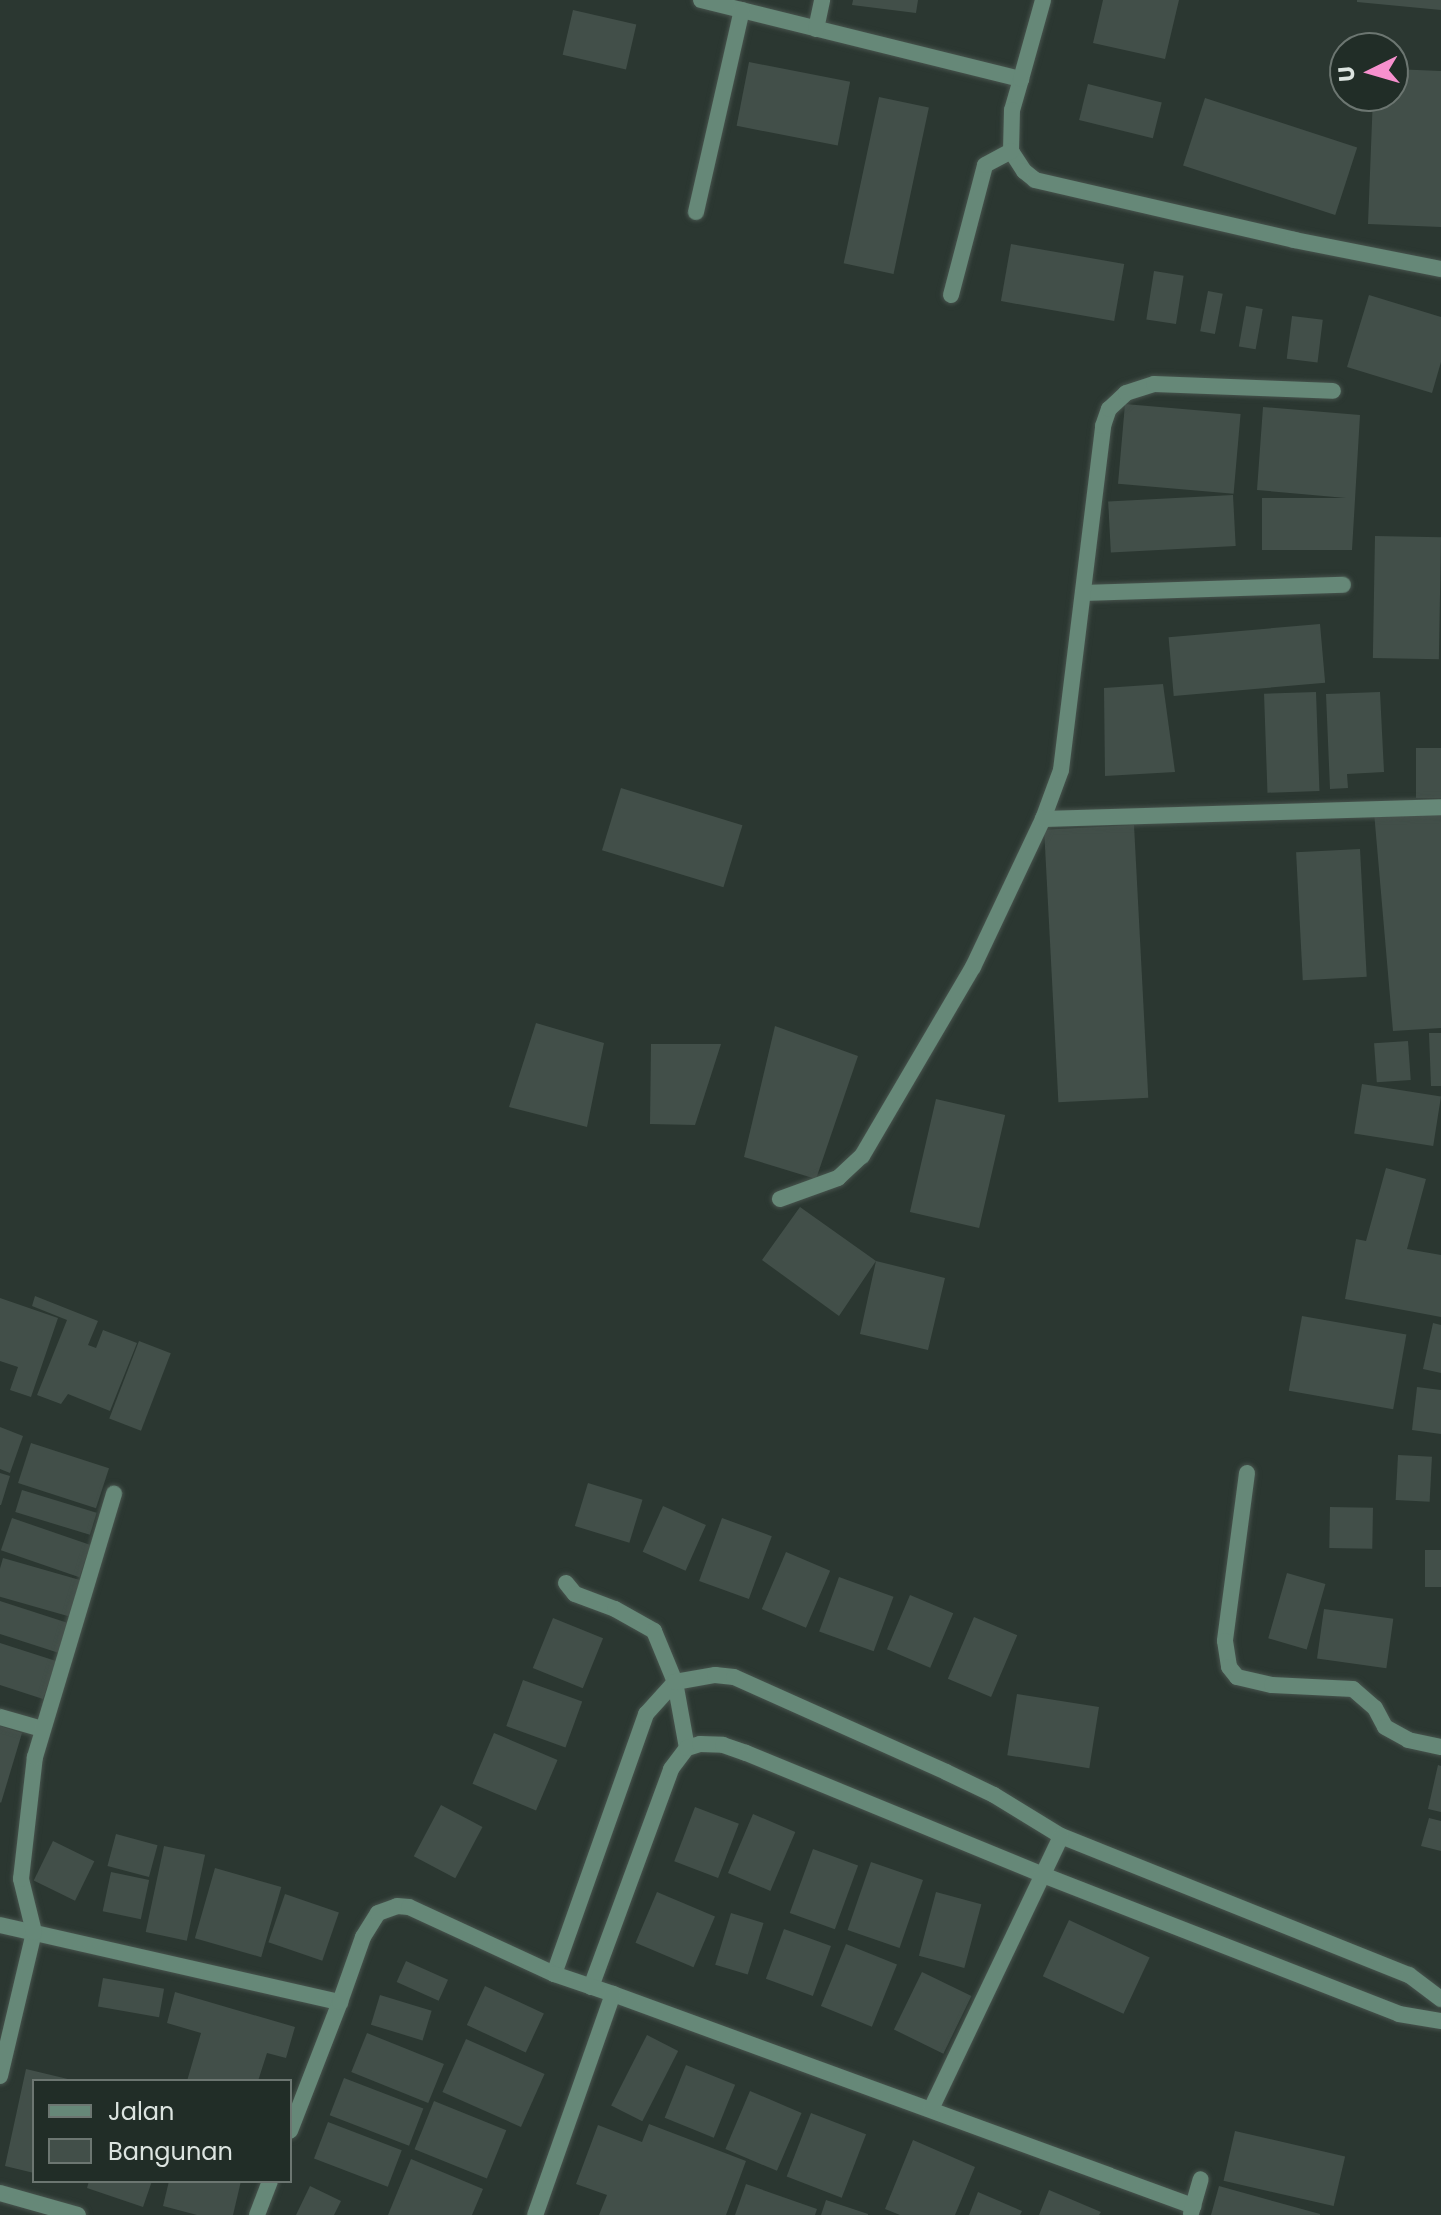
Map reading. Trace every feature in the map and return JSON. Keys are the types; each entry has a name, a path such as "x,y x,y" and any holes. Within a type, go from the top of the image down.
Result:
{"street":[{"path":"701,0 1021,79"},
{"path":"816,29 822,0"},
{"path":"1043,0 1012,110 1011,151 1024,171 1035,180 1441,269"},
{"path":"696,212 742,10"},
{"path":"951,295 985,165 1011,151"},
{"path":"780,1199 838,1178 862,1156 973,967 1043,819 1061,770 1103,426 1109,409 1118,398 1154,384 1333,391"},
{"path":"1083,593 1343,585"},
{"path":"1043,819 1441,807"},
{"path":"1247,1473 1225,1641 1229,1667 1237,1677 1272,1685 1353,1689 1375,1708 1385,1727 1408,1740 1441,1747"},
{"path":"0,2076 34,1932 21,1879 29,1786 42,1729 114,1494"},
{"path":"566,1583 575,1594 648,1625 654,1631 675,1682 687,1748"},
{"path":"554,1974 646,1714 675,1682 693,1676 734,1677 994,1795 1061,1836 1409,1975 1441,1999"},
{"path":"0,1717 42,1729"},
{"path":"591,1987 671,1769 687,1748 700,1744 723,1745 746,1753 1043,1875 1399,2014 1441,2021"},
{"path":"931,2109 1061,1836"},
{"path":"292,2126 363,1937 378,1913 397,1906 409,1907 554,1974 931,2109 1192,2210 1201,2179"},
{"path":"0,1925 340,2002"},
{"path":"535,2215 613,1994"},
{"path":"257,2215 269,2183"},
{"path":"0,2193 78,2215"}],"building":[{"path":"853,0 918,0 916,13 852,5"},
{"path":"1103,0 1179,0 1165,59 1093,43"},
{"path":"1441,0 1441,10 1357,2"},
{"path":"573,10 636,25 626,69 563,55"},
{"path":"749,62 850,82 838,145 737,126"},
{"path":"1409,70 1441,71 1441,227 1368,224 1372,112 1409,112"},
{"path":"1088,84 1162,102 1153,138 1079,120"},
{"path":"879,97 929,108 894,274 844,263"},
{"path":"1205,98 1357,147 1335,215 1183,166"},
{"path":"1011,244 1124,264 1114,321 1001,301"},
{"path":"1154,271 1184,276 1176,324 1146,319"},
{"path":"1208,291 1223,294 1215,334 1200,331"},
{"path":"1369,295 1441,317 1441,362 1432,393 1347,367"},
{"path":"1246,306 1263,309 1256,349 1239,346"},
{"path":"1292,316 1323,320 1318,362 1287,359"},
{"path":"1125,404 1241,414 1234,494 1118,484"},
{"path":"1263,407 1360,415 1352,550 1262,550 1262,498 1346,498 1257,490"},
{"path":"1233,495 1236,546 1111,552 1108,502"},
{"path":"1375,536 1441,537 1439,659 1373,658"},
{"path":"1320,624 1325,683 1174,696 1169,637"},
{"path":"1163,684 1175,772 1105,776 1104,688"},
{"path":"1316,692 1319,791 1267,793 1264,694"},
{"path":"1380,692 1384,772 1347,774 1348,788 1330,789 1326,694"},
{"path":"1416,748 1441,748 1441,798 1416,798"},
{"path":"621,788 742,825 723,887 602,850"},
{"path":"1374,812 1441,813 1441,1028 1393,1031"},
{"path":"1134,825 1148,1098 1058,1102 1044,830"},
{"path":"1360,849 1367,977 1303,980 1296,852"},
{"path":"536,1023 604,1043 587,1127 509,1107"},
{"path":"775,1026 858,1056 816,1179 744,1157"},
{"path":"1429,1033 1441,1033 1441,1086 1431,1086"},
{"path":"1408,1041 1411,1080 1377,1082 1374,1043"},
{"path":"651,1044 721,1044 695,1125 650,1124"},
{"path":"1362,1084 1441,1097 1433,1146 1354,1133"},
{"path":"936,1099 1005,1115 979,1228 910,1212"},
{"path":"1386,1168 1426,1179 1407,1249 1441,1255 1441,1317 1345,1299 1356,1239 1366,1241"},
{"path":"800,1207 876,1261 839,1316 762,1260"},
{"path":"876,1261 945,1278 928,1350 860,1334"},
{"path":"35,1296 98,1321 88,1345 96,1348 103,1330 137,1343 110,1411 68,1394 61,1404 37,1395 67,1320 32,1306"},
{"path":"0,1298 58,1318 31,1397 10,1390 18,1367 0,1361"},
{"path":"1302,1316 1406,1334 1393,1409 1289,1391"},
{"path":"1433,1323 1441,1325 1441,1373 1423,1369"},
{"path":"139,1341 171,1353 141,1431 109,1418"},
{"path":"1417,1387 1441,1390 1441,1434 1412,1430"},
{"path":"0,1427 23,1436 10,1473 0,1469"},
{"path":"31,1443 109,1468 96,1508 18,1483"},
{"path":"1398,1455 1432,1457 1430,1502 1396,1500"},
{"path":"0,1473 10,1476 1,1505 0,1505"},
{"path":"588,1483 643,1500 629,1543 575,1526"},
{"path":"22,1490 97,1513 90,1535 15,1512"},
{"path":"663,1506 706,1525 686,1571 643,1552"},
{"path":"1330,1507 1373,1508 1372,1549 1329,1548"},
{"path":"12,1518 90,1545 79,1577 1,1550"},
{"path":"722,1518 772,1536 749,1599 699,1581"},
{"path":"1425,1550 1441,1550 1441,1587 1425,1587"},
{"path":"786,1552 830,1571 806,1628 762,1609"},
{"path":"3,1558 80,1580 69,1617 0,1597"},
{"path":"1287,1573 1325,1584 1307,1649 1268,1638"},
{"path":"839,1577 894,1597 874,1651 819,1632"},
{"path":"910,1595 953,1613 930,1668 887,1649"},
{"path":"0,1601 68,1623 59,1653 0,1634"},
{"path":"1324,1609 1393,1619 1386,1668 1317,1659"},
{"path":"974,1617 1017,1635 991,1697 948,1679"},
{"path":"553,1618 603,1638 583,1688 533,1668"},
{"path":"0,1643 56,1661 43,1699 0,1685"},
{"path":"523,1680 582,1702 565,1748 506,1726"},
{"path":"1017,1694 1099,1707 1089,1768 1007,1755"},
{"path":"0,1726 22,1733 1,1803 0,1802"},
{"path":"494,1733 558,1760 536,1811 473,1784"},
{"path":"1438,1765 1441,1766 1441,1812 1428,1809"},
{"path":"441,1805 482,1827 455,1878 414,1856"},
{"path":"695,1807 739,1824 718,1878 674,1861"},
{"path":"753,1814 795,1832 770,1891 728,1873"},
{"path":"1429,1818 1441,1821 1441,1851 1421,1846"},
{"path":"116,1834 158,1845 149,1877 107,1866"},
{"path":"53,1841 94,1861 75,1901 34,1881"},
{"path":"164,1846 205,1855 187,1941 146,1932"},
{"path":"813,1849 858,1865 835,1929 790,1913"},
{"path":"871,1862 923,1880 900,1948 848,1930"},
{"path":"215,1868 281,1887 261,1957 195,1938"},
{"path":"111,1872 149,1880 141,1919 103,1911"},
{"path":"657,1892 715,1917 694,1967 636,1943"},
{"path":"936,1892 981,1904 964,1968 919,1956"},
{"path":"285,1894 339,1913 322,1961 268,1942"},
{"path":"731,1913 764,1923 748,1975 715,1965"},
{"path":"1069,1920 1150,1958 1123,2014 1043,1976"},
{"path":"784,1929 831,1946 813,1996 766,1979"},
{"path":"846,1944 897,1965 872,2027 821,2006"},
{"path":"406,1961 448,1980 439,2001 397,1982"},
{"path":"922,1972 971,1996 943,2054 894,2030"},
{"path":"103,1978 164,1989 159,2017 98,2007"},
{"path":"485,1986 544,2013 526,2052 467,2025"},
{"path":"175,1992 295,2027 286,2058 267,2053 259,2079 188,2079 201,2033 167,2023"},
{"path":"380,1995 432,2011 423,2040 371,2025"},
{"path":"367,2033 444,2064 428,2103 351,2072"},
{"path":"647,2035 678,2051 642,2121 611,2105"},
{"path":"466,2039 545,2074 521,2127 442,2092"},
{"path":"686,2065 735,2085 714,2138 665,2118"},
{"path":"26,2069 68,2079 32,2079 32,2173 5,2166"},
{"path":"344,2078 423,2108 409,2146 330,2115"},
{"path":"750,2091 802,2113 777,2171 725,2149"},
{"path":"434,2101 506,2130 487,2178 415,2149"},
{"path":"811,2113 866,2134 842,2198 787,2176"},
{"path":"328,2122 402,2150 388,2187 314,2158"},
{"path":"649,2124 746,2161 726,2215 599,2215 607,2195 576,2184 598,2125 642,2142"},
{"path":"1235,2131 1345,2156 1334,2206 1224,2181"},
{"path":"913,2140 975,2167 955,2215 900,2215 885,2209"},
{"path":"411,2159 483,2189 472,2215 388,2215"},
{"path":"88,2183 151,2183 143,2207 87,2188"},
{"path":"169,2183 241,2183 233,2215 197,2215 163,2206"},
{"path":"746,2184 817,2209 815,2215 735,2215"},
{"path":"310,2186 341,2201 334,2215 296,2215"},
{"path":"1219,2186 1320,2214 1320,2215 1211,2215"},
{"path":"1049,2190 1101,2212 1099,2215 1039,2215"},
{"path":"978,2192 1022,2211 1020,2215 969,2215"},
{"path":"826,2200 868,2214 868,2215 821,2215"}]}
